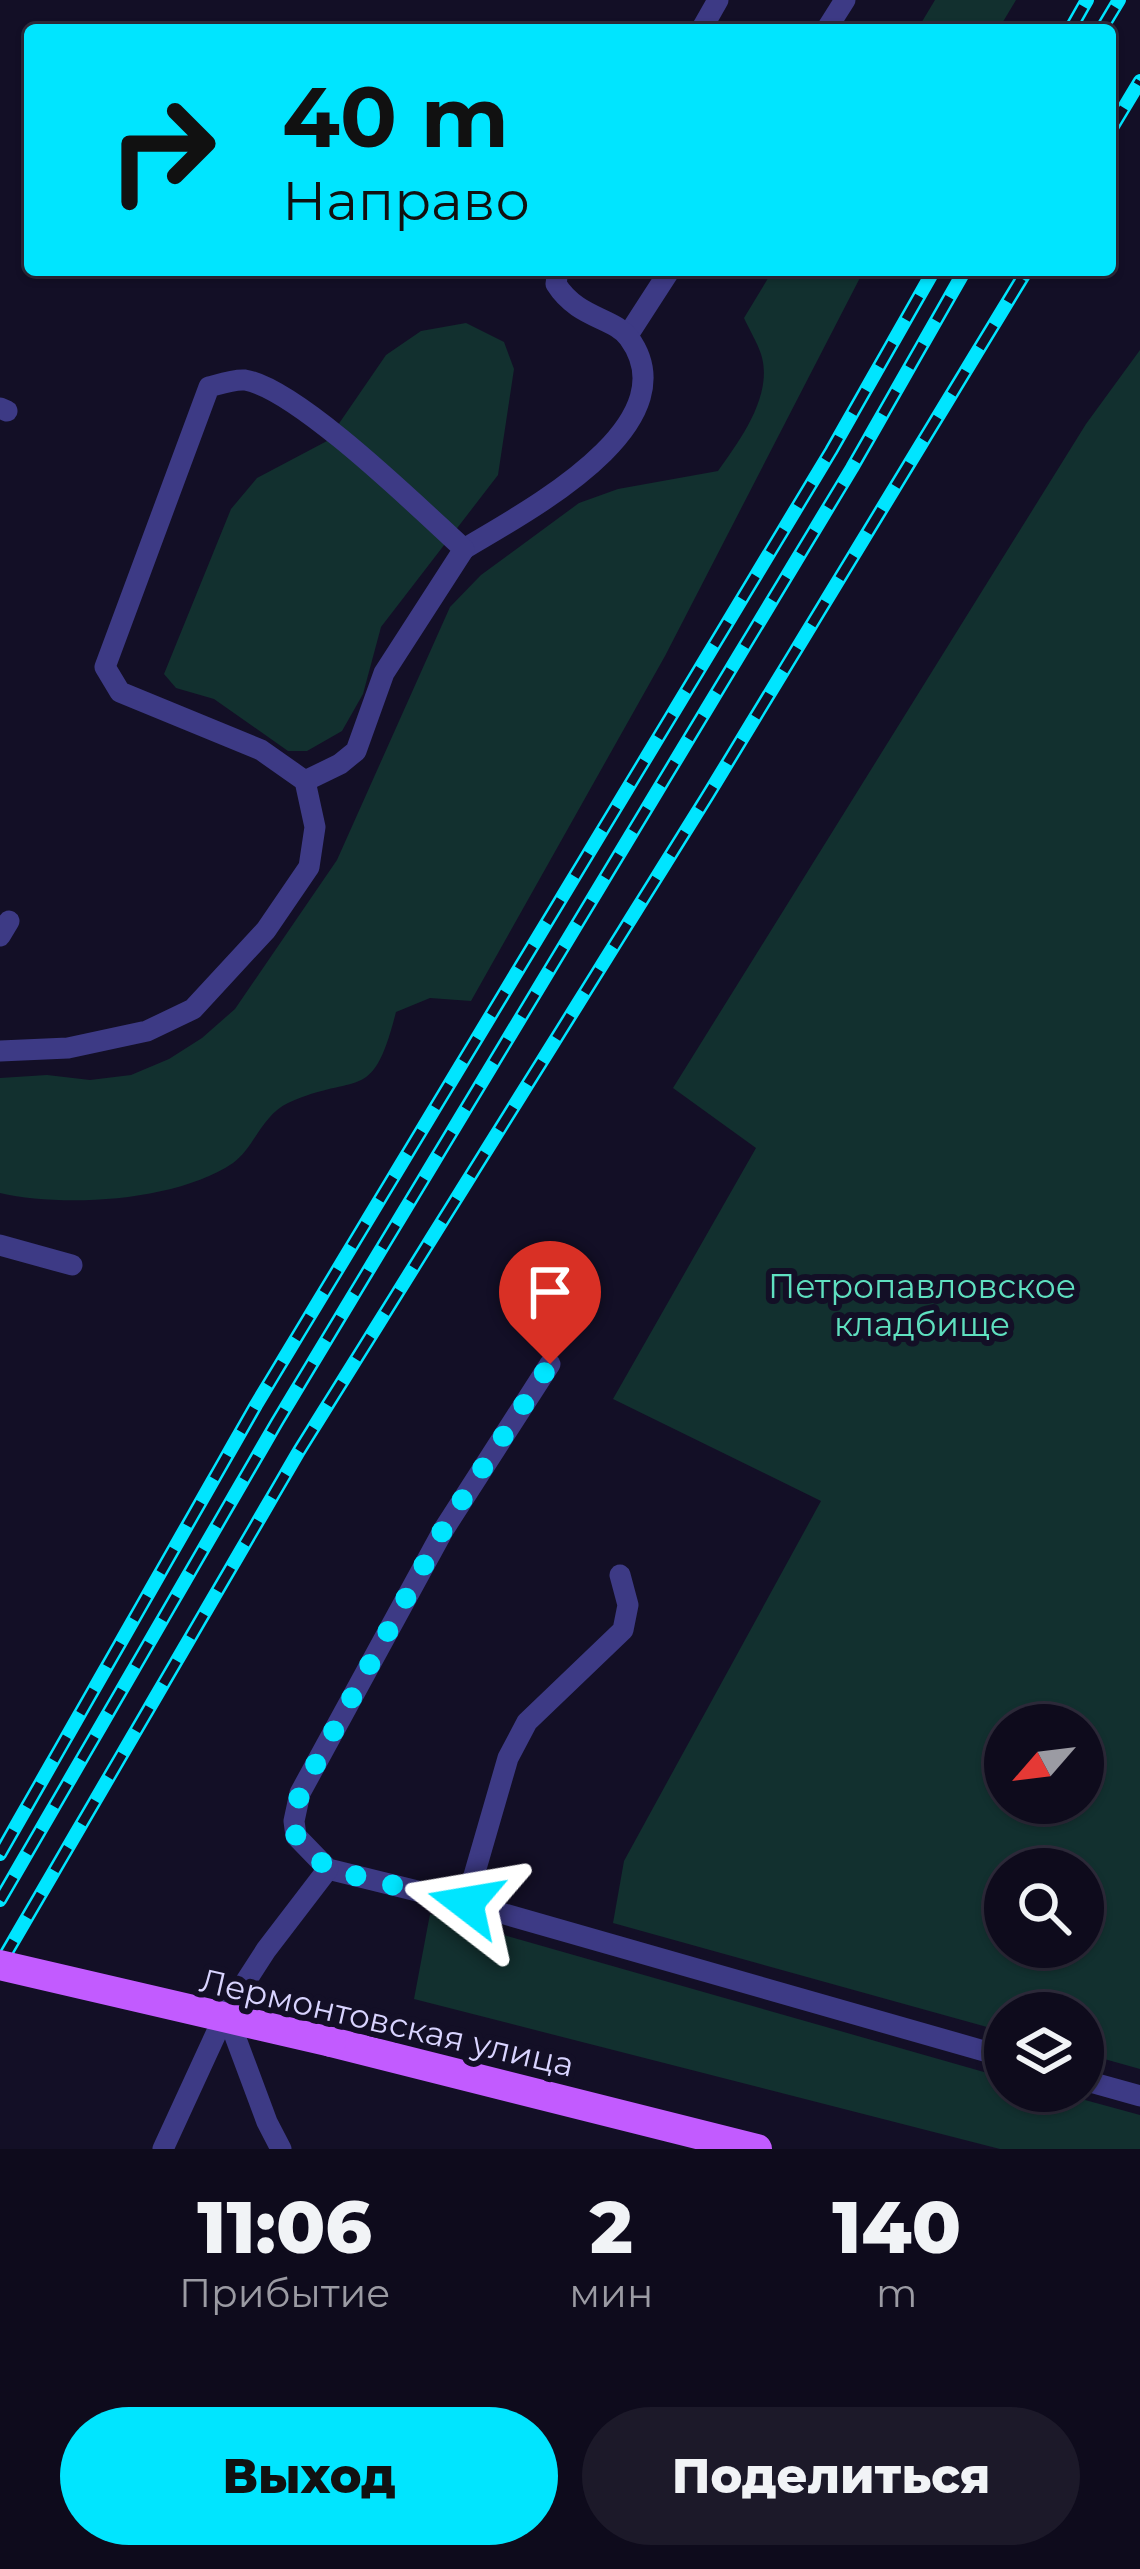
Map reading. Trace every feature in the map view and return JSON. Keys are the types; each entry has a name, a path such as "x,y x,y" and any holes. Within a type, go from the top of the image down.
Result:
{"main road":[{"name":"Лермонтовская улица","path":"0,1965 757,2149"}],"lane":[{"path":"305,781 356,751 384,673 464,550 562,489 606,453 634,412 644,373 628,335 569,304 556,284 557,276"},
{"path":"628,335 666,276"},
{"path":"0,1051 68,1048 147,1031 194,1009 266,930 309,867 315,827 305,781 261,750 120,692 105,667 209,387 242,379 280,393 393,484 464,550"},
{"path":"0,1245 72,1265"},
{"path":"550,1364 444,1528 300,1793 296,1836 328,1869 466,1903 984,2051"},
{"path":"466,1903 508,1758 527,1722 623,1630 628,1605 620,1575"},
{"path":"163,2149 226,2012 328,1869"},
{"path":"226,2012 281,2149"},
{"path":"1104,2086 1140,2096"}],"green space":[{"path":"935,0 1016,0 1002,24 921,24"},
{"path":"769,276 861,276 665,656 471,1001 430,998 396,1012 370,1074 279,1108 240,1157 210,1176 120,1198 56,1200 0,1193 0,1078 47,1075 90,1080 131,1075 169,1059 235,1009 337,860 450,607 481,575 579,503 618,489 718,471 745,431 763,385 761,354 744,318"},
{"path":"466,323 504,342 514,369 498,475 381,627 363,694 342,731 307,751 288,751 214,699 176,688 164,674 231,509 257,478 327,441 386,355 421,331"},
{"name":"Петропавловское кладбище","path":"1140,350 1140,2069 1104,2059 1104,1992 984,1992 984,2026 613,1923 624,1861 821,1501 613,1399 756,1148 673,1088 1086,424"},
{"path":"430,1914 984,2072 984,2112 1104,2112 1104,2105 1140,2115 1140,2149 1000,2149 414,1999"}],"railway":[{"path":"1073,24 1087,0"},
{"path":"1105,24 1119,0"},
{"path":"1116,121 1140,81"},
{"path":"0,1854 256,1405 831,451 931,276"},
{"path":"0,1900 277,1422 852,468 962,276"},
{"path":"0,1964 299,1451 708,795 1023,276"}],"route":[{"path":"466,1903 328,1869 296,1836 294,1821 300,1793 444,1528 550,1364"}]}
